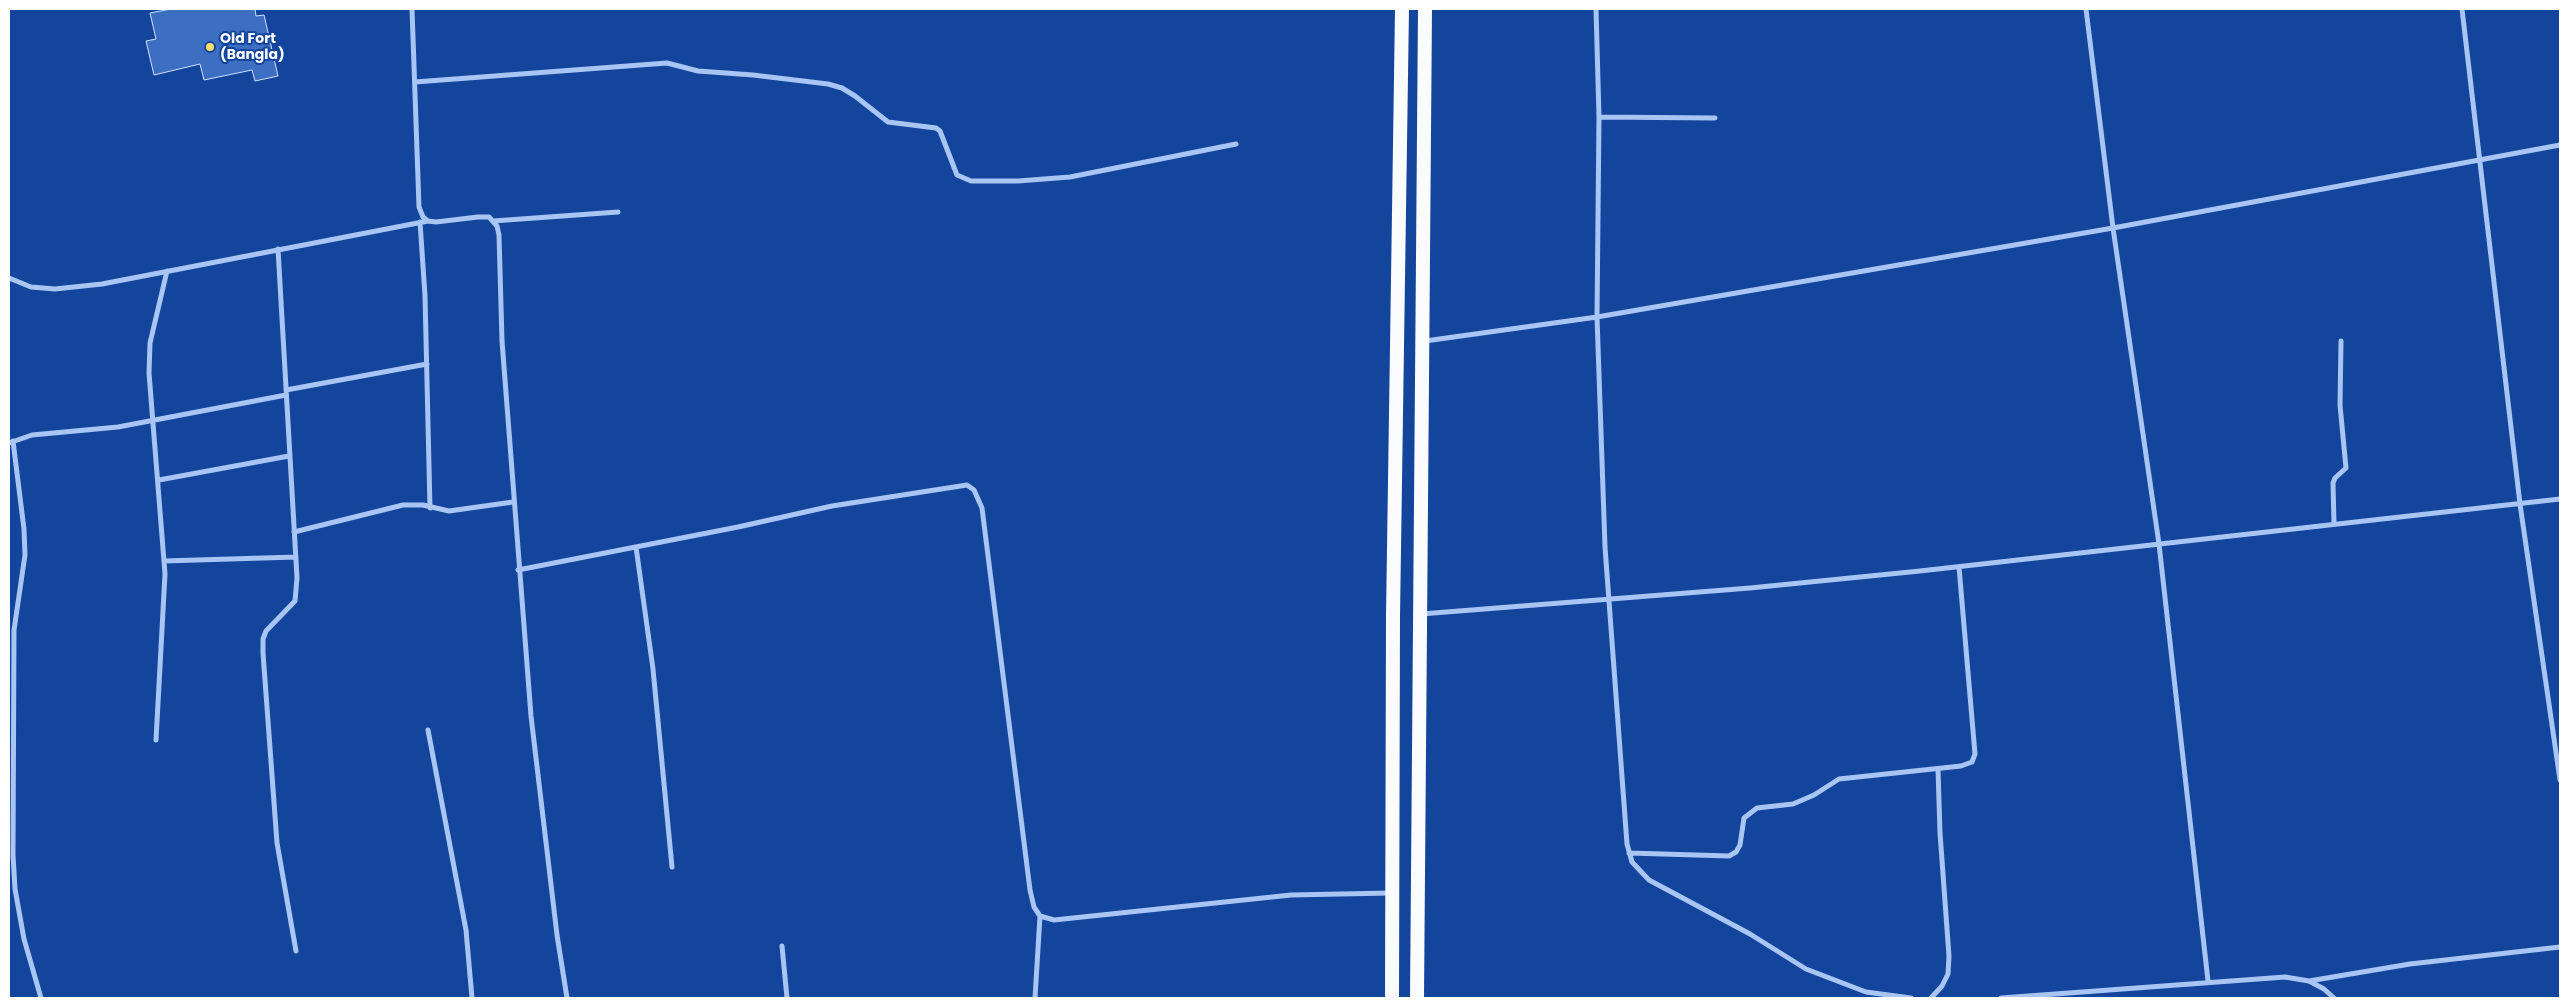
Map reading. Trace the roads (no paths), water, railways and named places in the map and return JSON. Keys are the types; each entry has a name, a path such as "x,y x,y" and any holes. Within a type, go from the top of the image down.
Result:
{"highway":[{"path":"1392,998 1393,607 1402,9"},
{"path":"1417,998 1418,614 1425,9"}],"street":[{"path":"412,9 419,207 423,217 428,221"},
{"path":"1596,9 1598,117 1597,317 1605,547 1626,844 1632,862 1650,880 1750,934 1806,968 1866,992 1911,998"},
{"path":"2086,9 2113,228 2159,544 2208,982"},
{"path":"2462,9 2520,504 2560,780"},
{"path":"415,82 667,64 698,71 753,74 828,84 856,96 888,122 940,130 957,175 971,180 1018,182 1070,177 1236,144"},
{"path":"1598,117 1715,118"},
{"path":"1422,341 1597,317 2113,228 2480,159 2560,146"},
{"path":"494,221 618,212"},
{"path":"9,278 31,287 55,289 102,284 420,222 478,217 489,217 494,221 499,235 502,340 518,570 531,716 557,935 567,998"},
{"path":"420,222 427,364 430,508"},
{"path":"278,249 296,557 294,601 266,631 263,639 263,653 277,843 296,951"},
{"path":"156,740 164,561 149,373 150,343 167,271"},
{"path":"2334,524 2333,483 2335,478 2346,468 2340,405 2341,341"},
{"path":"41,998 24,940 15,889 13,855 14,630 24,555 24,529 11,442 32,435 118,427 427,364"},
{"path":"158,480 289,456"},
{"path":"518,570 832,506 956,486 967,486 974,490 982,508 1030,890 1034,907 1040,916 1035,998"},
{"path":"1418,614 1750,588 1959,567 2560,499"},
{"path":"294,532 402,505 449,511 513,502"},
{"path":"636,547 653,669 672,867"},
{"path":"164,561 296,557"},
{"path":"1629,853 1729,856 1736,852 1740,845 1744,818 1757,808 1793,804 1804,800 1839,779 1967,764 1974,758 1959,567"},
{"path":"428,730 466,930 472,998"},
{"path":"1931,998 1942,986 1948,974 1949,956 1940,833 1938,768"},
{"path":"1040,916 1054,920 1291,895 1393,893"},
{"path":"782,946 787,998"},
{"path":"2309,982 2410,964 2560,947"},
{"path":"2001,998 2285,978 2309,982 2324,989 2334,998"}],"place":[{"name":"Old Fort (Bangla)","path":"210,47"}]}
